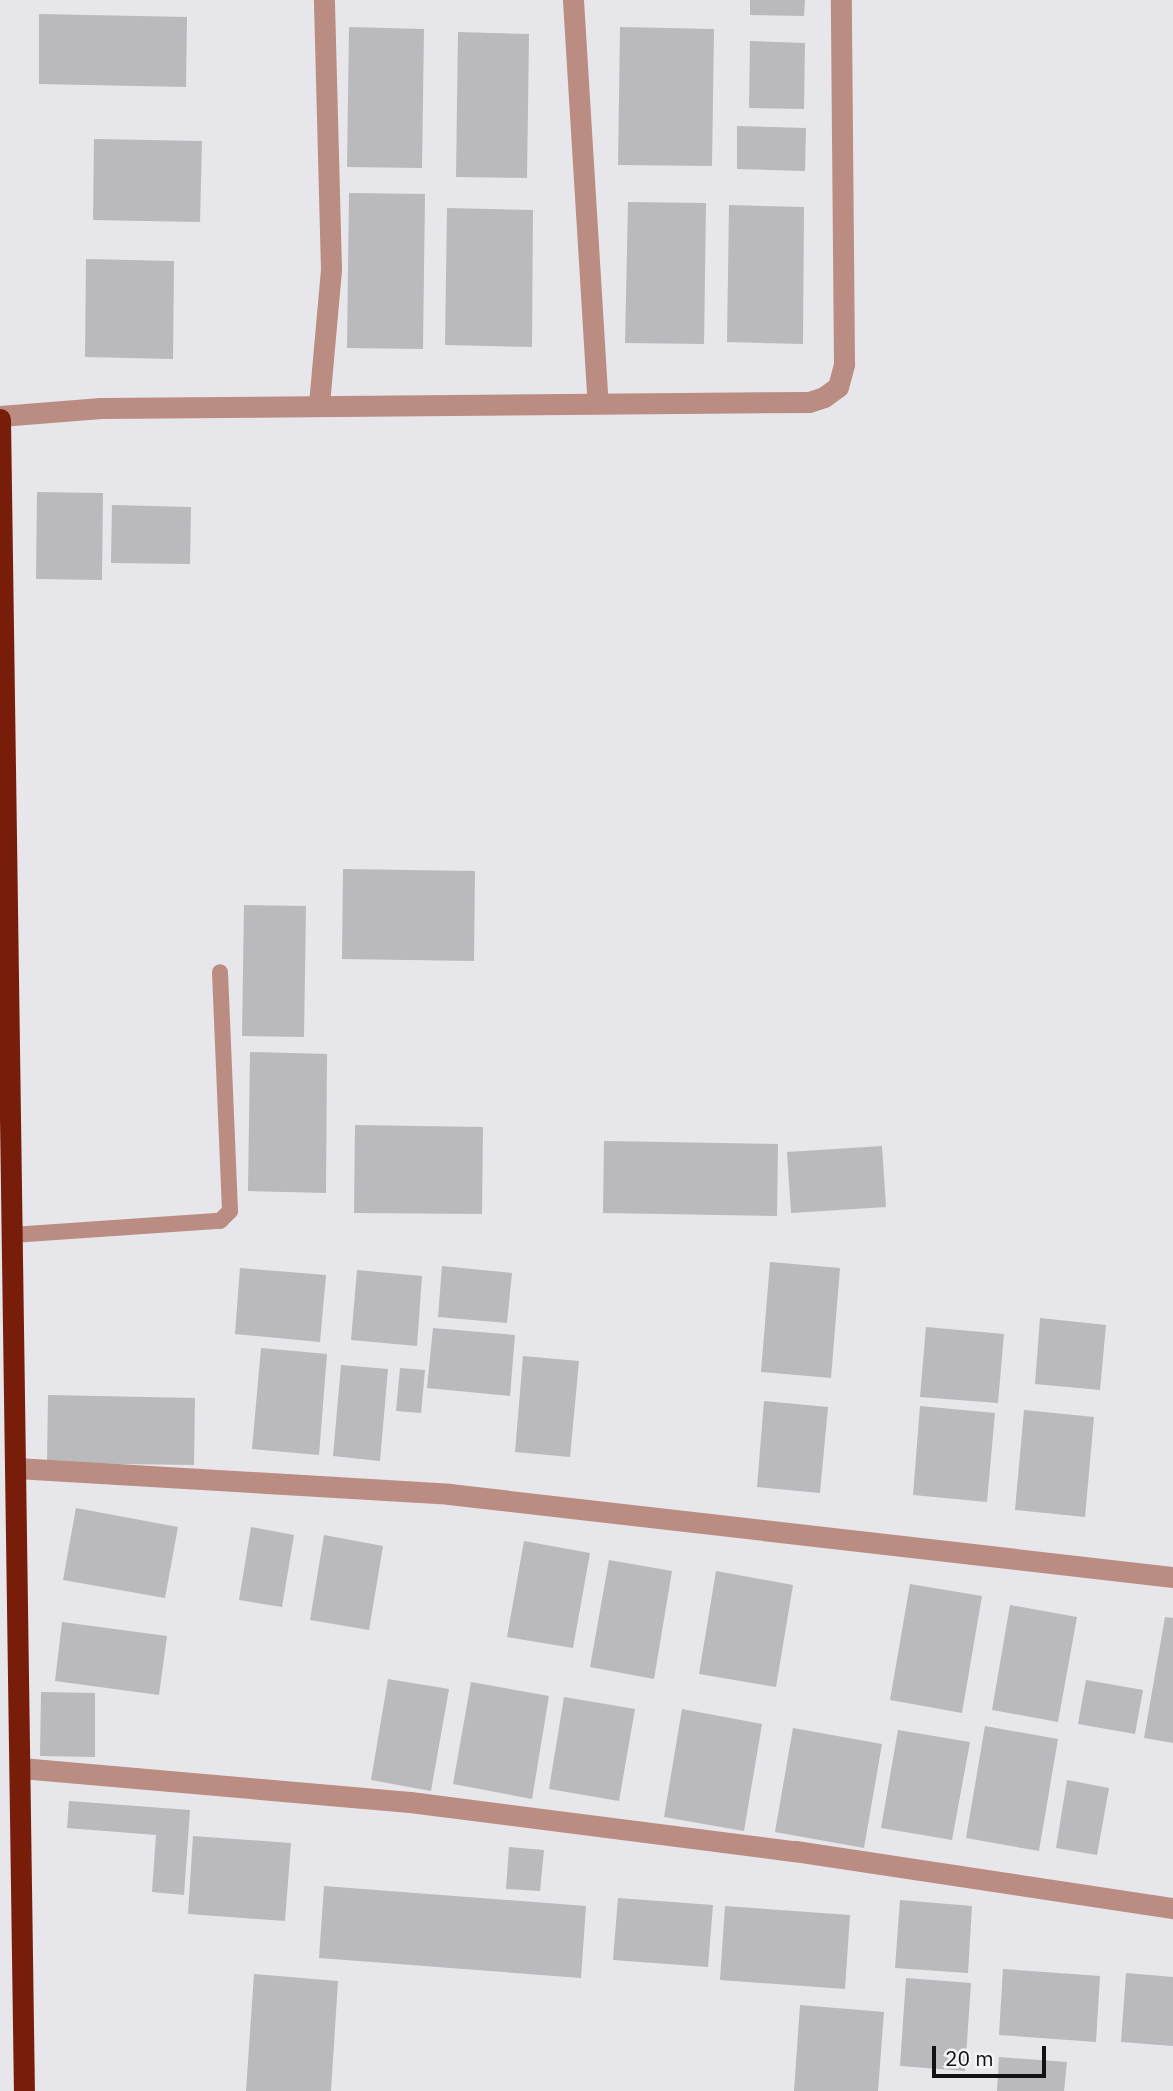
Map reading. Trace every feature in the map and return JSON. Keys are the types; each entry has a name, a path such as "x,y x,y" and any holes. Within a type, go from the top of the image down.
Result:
{"highway":[{"path":"0,418 24,2091"}],"street":[{"path":"319,404 331,270 324,0"},
{"path":"573,0 598,403"},
{"path":"0,418 102,408 319,404 808,402 838,387 844,364 841,0"},
{"path":"16,1468 449,1494 1173,1577"},
{"path":"21,1768 424,1804 795,1851 1173,1909"}],"lane":[{"path":"12,1235 220,1221 230,1211 220,972"}],"building":[{"path":"750,0 805,0 804,16 750,15"},
{"path":"39,14 187,17 186,87 39,84"},
{"path":"349,27 424,29 422,168 347,167"},
{"path":"620,27 714,29 712,166 618,165"},
{"path":"458,32 529,34 527,178 456,177"},
{"path":"750,41 805,43 804,109 749,108"},
{"path":"737,126 806,128 805,171 737,169"},
{"path":"94,139 202,141 200,222 93,220"},
{"path":"349,193 425,194 423,349 347,348"},
{"path":"628,202 706,203 704,344 625,343"},
{"path":"729,205 804,207 803,344 727,342"},
{"path":"447,208 533,210 532,347 445,345"},
{"path":"86,259 174,261 173,359 85,357"},
{"path":"37,492 103,493 102,580 36,579"},
{"path":"112,505 191,507 190,564 111,563"},
{"path":"343,869 475,871 474,961 342,959"},
{"path":"244,905 306,906 304,1037 242,1036"},
{"path":"250,1052 327,1054 326,1193 248,1191"},
{"path":"355,1125 483,1127 482,1214 354,1213"},
{"path":"604,1141 778,1144 777,1216 603,1213"},
{"path":"882,1146 886,1207 791,1213 787,1152"},
{"path":"770,1262 840,1268 831,1378 761,1372"},
{"path":"442,1266 512,1273 507,1323 438,1317"},
{"path":"240,1268 326,1275 320,1342 235,1334"},
{"path":"357,1270 422,1276 417,1346 351,1340"},
{"path":"1040,1318 1106,1325 1100,1390 1035,1384"},
{"path":"926,1327 1004,1334 998,1403 920,1397"},
{"path":"433,1328 515,1335 510,1396 427,1388"},
{"path":"261,1348 327,1354 319,1455 252,1449"},
{"path":"523,1356 579,1361 570,1457 515,1452"},
{"path":"341,1365 388,1369 380,1461 333,1456"},
{"path":"400,1368 425,1370 421,1413 396,1411"},
{"path":"48,1395 195,1398 194,1465 47,1463"},
{"path":"764,1401 828,1407 820,1493 757,1487"},
{"path":"920,1406 995,1413 987,1502 913,1495"},
{"path":"1024,1410 1094,1417 1085,1517 1015,1510"},
{"path":"76,1508 178,1527 165,1598 63,1580"},
{"path":"251,1527 294,1535 282,1607 239,1600"},
{"path":"324,1535 383,1546 369,1630 310,1620"},
{"path":"524,1541 590,1553 573,1648 507,1637"},
{"path":"609,1560 672,1571 654,1679 590,1667"},
{"path":"716,1571 793,1585 776,1687 699,1674"},
{"path":"910,1584 982,1596 962,1713 890,1700"},
{"path":"1010,1605 1077,1617 1058,1722 992,1710"},
{"path":"1165,1617 1173,1618 1173,1743 1144,1738"},
{"path":"62,1622 167,1636 159,1695 55,1681"},
{"path":"388,1679 449,1689 431,1791 371,1780"},
{"path":"1086,1680 1143,1690 1135,1734 1078,1724"},
{"path":"471,1682 549,1696 532,1799 453,1784"},
{"path":"41,1692 95,1693 95,1757 40,1756"},
{"path":"564,1697 635,1709 619,1801 549,1789"},
{"path":"682,1709 762,1724 744,1831 664,1817"},
{"path":"985,1726 1058,1739 1039,1851 966,1838"},
{"path":"793,1728 882,1744 864,1848 775,1832"},
{"path":"898,1730 970,1742 952,1840 881,1828"},
{"path":"1067,1780 1109,1788 1097,1855 1056,1848"},
{"path":"69,1801 190,1810 184,1895 152,1892 156,1835 67,1828"},
{"path":"193,1836 291,1843 285,1921 188,1914"},
{"path":"509,1847 544,1850 540,1891 506,1889"},
{"path":"324,1886 586,1906 581,1978 319,1958"},
{"path":"618,1898 713,1905 708,1967 613,1960"},
{"path":"900,1900 972,1906 968,1973 895,1968"},
{"path":"725,1906 850,1915 845,1989 720,1980"},
{"path":"1003,1969 1100,1976 1096,2042 999,2035"},
{"path":"1126,1973 1173,1977 1173,2046 1121,2042"},
{"path":"254,1974 338,1981 331,2091 246,2091"},
{"path":"906,1978 971,1983 965,2071 900,2066"},
{"path":"800,2005 884,2012 878,2091 794,2091"},
{"path":"999,2057 1067,2062 1064,2091 997,2091"}]}
